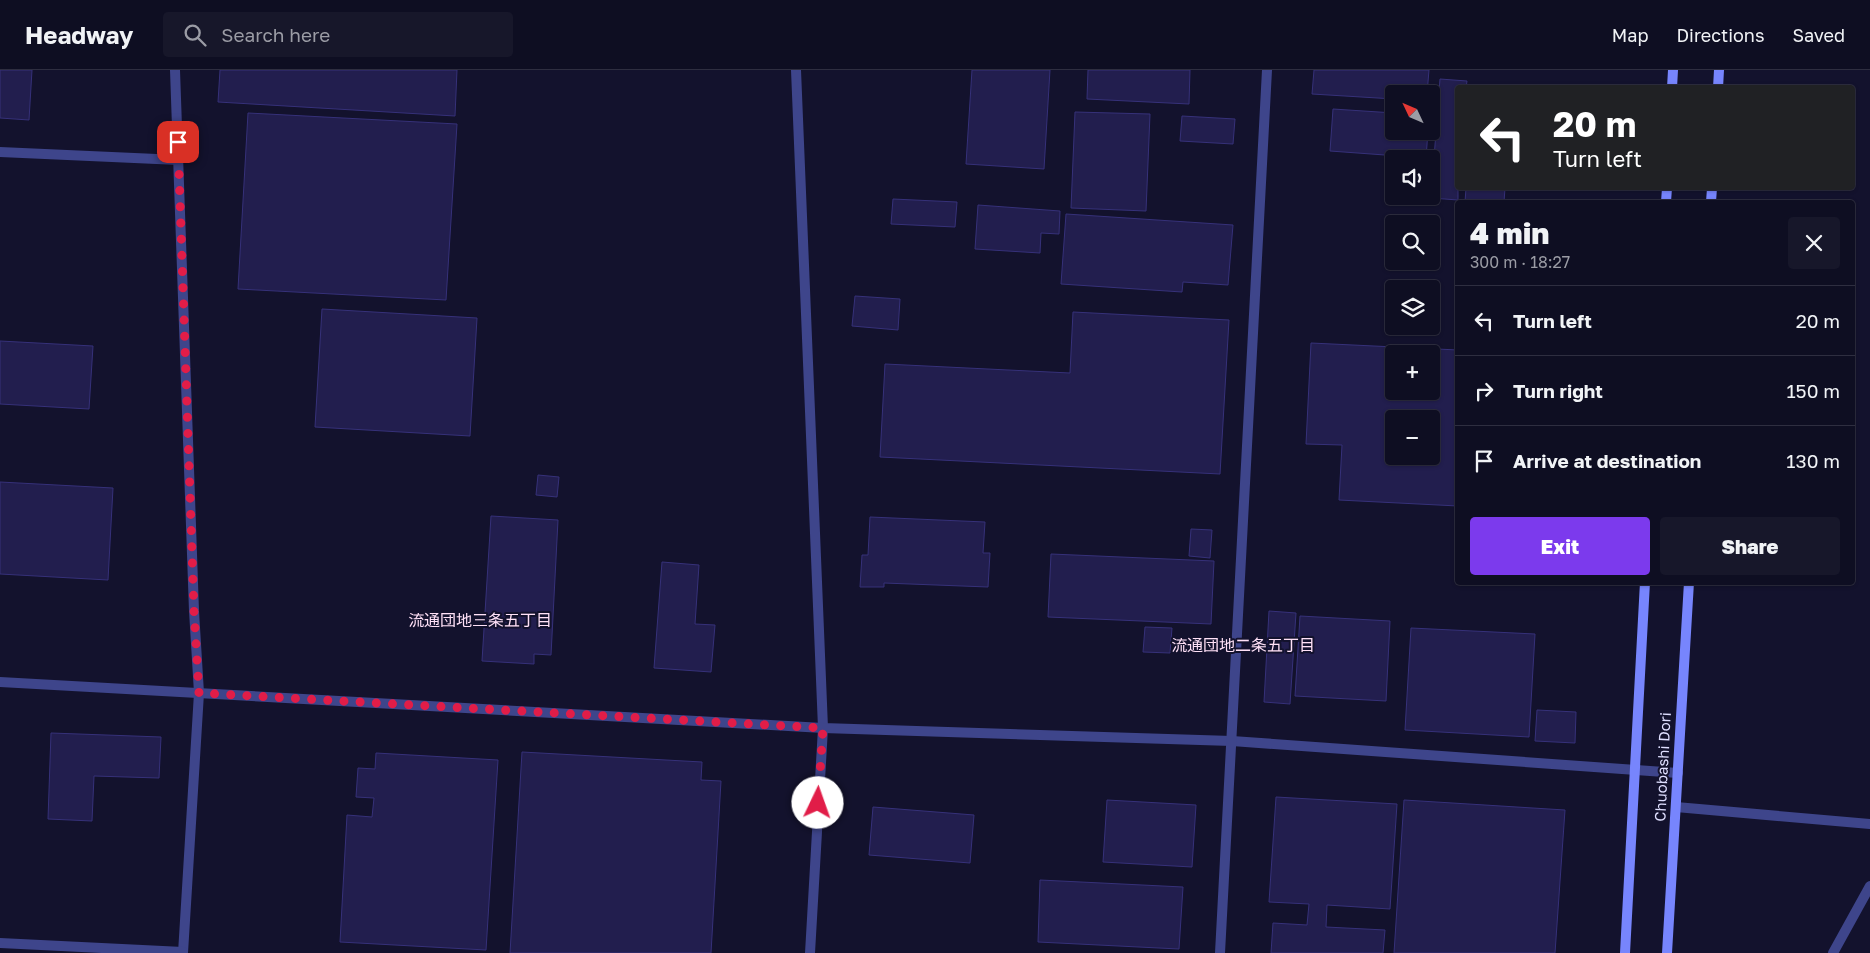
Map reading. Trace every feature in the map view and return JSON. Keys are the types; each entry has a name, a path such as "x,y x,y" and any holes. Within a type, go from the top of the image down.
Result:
{"main road":[{"path":"1672,85 1673,70"},
{"path":"1718,85 1719,70"},
{"name":"Chuobashi Dori","path":"1625,953 1645,585"},
{"name":"Chuobashi Dori","path":"1668,953 1689,585"}],"street":[{"path":"0,943 183,952 199,693 194,611 175,70"},
{"path":"796,70 823,728 810,953"},
{"path":"1220,953 1267,70"},
{"path":"0,152 179,160"},
{"path":"0,682 823,728 1232,741 1678,773"},
{"path":"1676,807 1870,824"},
{"path":"1833,953 1870,886"}],"building":[{"path":"0,70 32,70 29,120 0,118"},
{"path":"220,70 457,70 455,116 218,102"},
{"path":"972,70 1050,70 1044,169 966,164"},
{"path":"1088,70 1190,70 1189,104 1087,99"},
{"path":"1314,70 1429,70 1428,85 1385,85 1385,98 1312,94"},
{"path":"1440,79 1467,81 1466,85 1455,85 1455,190 1458,190 1458,200 1440,199 1440,150 1435,150 1435,140 1440,140"},
{"path":"1333,109 1385,112 1385,140 1427,140 1427,150 1385,150 1385,155 1330,151"},
{"path":"1075,112 1150,114 1146,211 1071,208"},
{"path":"248,113 457,124 446,300 238,289"},
{"path":"1182,116 1235,119 1233,144 1180,141"},
{"path":"1466,190 1505,190 1504,200 1465,200"},
{"path":"893,199 957,202 955,227 891,224"},
{"path":"978,205 1060,211 1059,234 1041,233 1040,253 975,249"},
{"path":"1066,214 1233,225 1228,285 1183,282 1182,292 1061,284"},
{"path":"855,296 900,299 898,330 852,326"},
{"path":"322,309 477,318 470,436 315,427"},
{"path":"1073,312 1229,320 1220,474 880,457 885,364 1070,373"},
{"path":"0,341 93,346 89,409 0,404"},
{"path":"1311,343 1385,347 1385,400 1440,400 1440,349 1455,350 1455,506 1339,500 1342,445 1306,444"},
{"path":"538,475 559,477 557,497 536,495"},
{"path":"0,482 113,488 108,580 0,574"},
{"path":"491,516 558,520 551,655 534,654 534,664 482,661"},
{"path":"870,517 985,522 983,553 990,553 988,587 884,583 884,587 860,587 862,555 868,555"},
{"path":"1191,529 1212,530 1210,558 1189,556"},
{"path":"1051,554 1214,561 1211,624 1048,617"},
{"path":"662,562 699,565 695,624 715,625 711,672 654,668"},
{"path":"1269,611 1296,613 1290,704 1264,702"},
{"path":"1300,616 1390,621 1386,701 1295,696"},
{"path":"1145,627 1172,628 1170,653 1143,652"},
{"path":"1411,628 1535,634 1529,737 1405,730"},
{"path":"1537,710 1576,712 1575,743 1535,741"},
{"path":"51,733 161,737 159,778 94,776 92,821 48,819"},
{"path":"522,752 702,762 701,780 721,781 711,953 510,953"},
{"path":"376,753 498,760 486,950 340,942 347,815 372,817 374,798 356,797 358,768 375,769"},
{"path":"1276,797 1397,804 1390,909 1327,905 1326,927 1385,930 1383,953 1271,953 1273,923 1307,925 1309,904 1269,902"},
{"path":"1107,800 1196,805 1192,867 1103,862"},
{"path":"1404,800 1565,810 1555,953 1394,953"},
{"path":"873,807 974,815 970,863 869,855"},
{"path":"1040,880 1183,887 1179,949 1038,942"}],"district":[{"name":"流通団地三条五丁目","path":"480,620"},
{"name":"流通団地二条五丁目","path":"1243,645"}],"route":[{"path":"178,142 194,611 199,693 823,728 818,803"}]}
